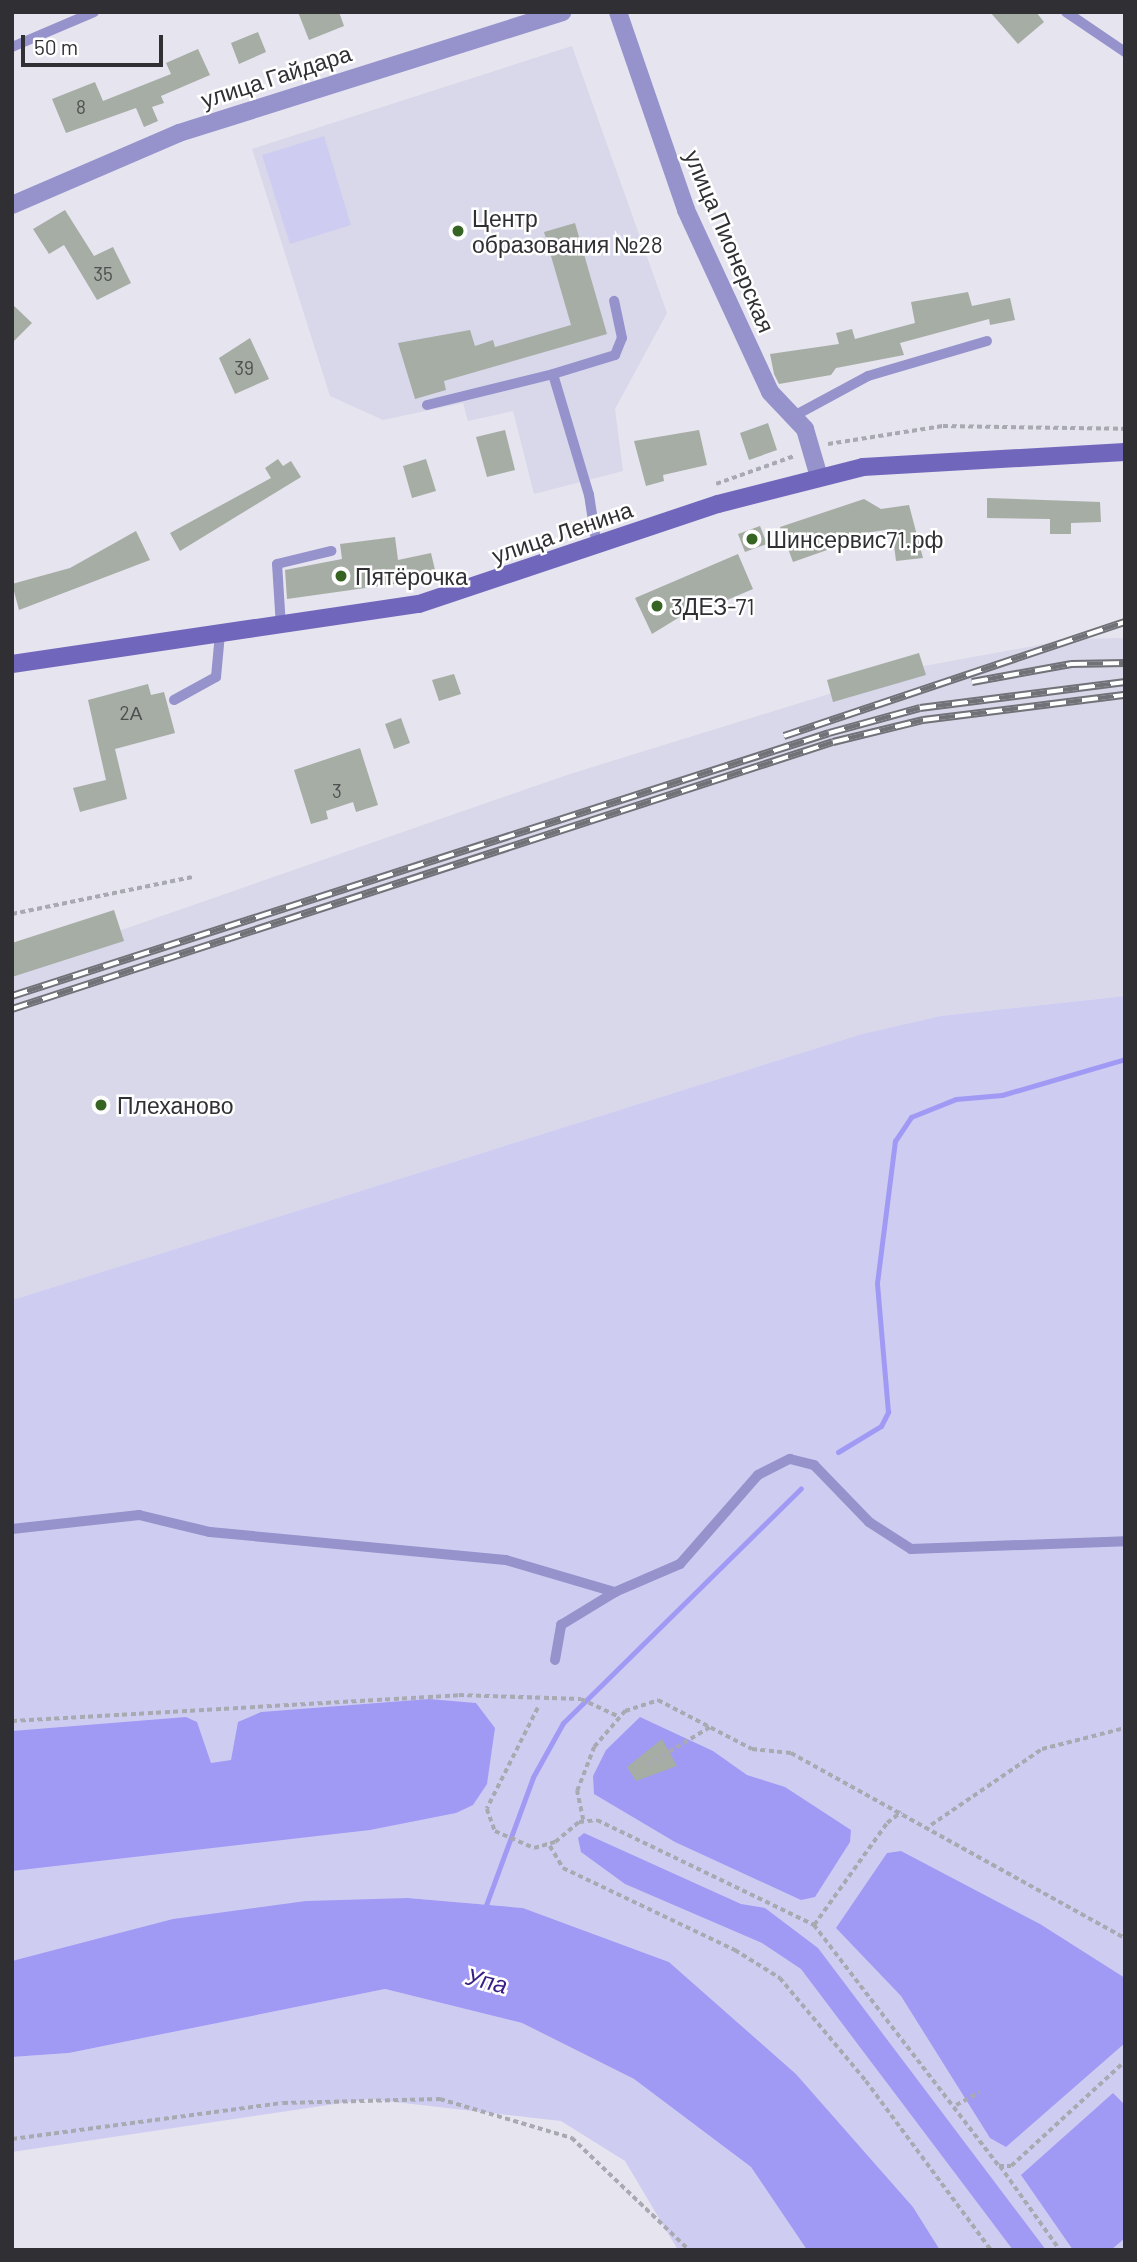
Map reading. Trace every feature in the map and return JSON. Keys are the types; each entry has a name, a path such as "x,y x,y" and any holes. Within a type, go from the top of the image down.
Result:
{"main road":[{"name":"улица Ленина","path":"12,664 281,627 419,604 819,477 953,457 1125,452"}],"street":[{"name":"улица Гайдара","path":"12,205 179,133 562,12"},
{"name":"улица Пионерская","path":"618,12 686,210 770,392 794,416 812,449 819,477"}],"lane":[{"path":"12,47 94,12"},
{"path":"1066,12 1125,52"},
{"path":"427,405 553,374 615,355 622,338 614,302"},
{"path":"794,416 868,376 987,341"},
{"path":"553,374 589,495 597,547"},
{"path":"281,627 277,564 331,551"},
{"path":"174,700 216,677 220,634"},
{"path":"555,1660 561,1625 615,1592 680,1564 758,1475 790,1459 814,1465 869,1522 911,1549 1125,1541"},
{"path":"12,1529 139,1514 210,1532 506,1560 615,1592"}],"path":[{"path":"702,489 812,449 943,426 1125,429"},
{"path":"12,914 192,877"},
{"path":"12,1721 472,1695 582,1699 618,1717"},
{"path":"583,1820 577,1798 582,1775 618,1717 658,1700 752,1749 792,1753 901,1812 931,1825 1125,1938"},
{"path":"538,1708 487,1816 495,1831 515,1844 550,1845 583,1820 597,1820 814,1924 956,2105 1060,2250"},
{"path":"647,1765 710,1727"},
{"path":"931,1825 1042,1749 1125,1728"},
{"path":"814,1924 887,1823 901,1812"},
{"path":"550,1845 562,1868 735,1950 794,1992 991,2250"},
{"path":"999,2166 1011,2166 1125,2061"},
{"path":"956,2105 980,2092"},
{"path":"12,2140 283,2103 440,2099 572,2138 689,2250"}],"shaded area":[{"name":"Центр образования №28","path":"572,46 667,313 615,409 623,471 534,494 513,411 468,421 463,403 383,420 330,396 252,149"},
{"path":"324,136 351,225 290,244 262,155"},
{"path":"1125,638 1125,996 940,1016 862,1034 12,1300 12,968 570,774 913,668 1072,639"},
{"path":"1125,996 1125,2250 940,2250 913,2207 796,2074 669,1962 523,1908 408,1898 12,1961 12,1300 862,1034 940,1016"},
{"path":"385,1989 522,2023 634,2079 751,2167 807,2250 678,2250 625,2161 561,2121 369,2099 12,2152 12,2057 69,2053"}],"water":[{"path":"429,1699 476,1703 495,1728 487,1784 473,1805 456,1813 370,1830 12,1871 12,1731 186,1717 197,1722 211,1763 231,1760 238,1722 261,1712"},
{"path":"640,1717 713,1751 747,1775 785,1787 851,1830 850,1842 815,1897 801,1900 675,1842 594,1794 593,1776 606,1750"},
{"path":"584,1833 741,1904 765,1908 818,1948 1046,2250 1013,2250 801,1969 762,1943 625,1884 581,1852 578,1838"},
{"path":"901,1851 1040,1924 1125,1978 1125,2043 1006,2147 990,2138 901,1996 836,1928 887,1853"},
{"name":"Упа","path":"408,1898 523,1908 669,1962 796,2074 913,2207 940,2250 807,2250 751,2167 634,2079 522,2023 385,1989 69,2053 12,2057 12,1961 173,1919 306,1901"},
{"path":"1113,2093 1125,2105 1125,2238 1111,2250 1073,2250 1021,2175"}],"building":[{"path":"298,12 339,12 344,26 309,40"},
{"path":"990,12 1036,12 1044,22 1018,44"},
{"path":"258,32 266,52 239,64 231,43"},
{"path":"198,49 210,75 161,96 164,103 152,107 158,121 144,127 136,108 66,133 52,99 95,82 103,101 171,74 166,63"},
{"path":"65,210 94,256 113,247 131,283 97,300 64,245 49,254 33,229"},
{"path":"575,223 607,334 444,381 446,390 415,399 398,343 470,330 475,346 493,340 495,347 571,325 544,232"},
{"path":"968,292 972,306 1010,298 1015,320 990,325 989,319 900,343 904,355 836,368 831,375 779,384 774,374 770,354 839,344 836,333 852,329 855,339 915,323 911,302"},
{"path":"12,304 32,323 12,343"},
{"path":"250,338 269,379 235,394 219,358"},
{"path":"768,423 777,450 749,460 740,433"},
{"path":"505,430 515,470 487,477 476,437"},
{"path":"699,430 707,465 663,475 664,481 646,486 634,441"},
{"path":"278,459 283,466 291,461 301,477 180,551 170,533 271,478 265,468"},
{"path":"426,459 436,491 412,498 403,466"},
{"path":"987,498 1100,502 1101,522 1071,523 1071,534 1050,534 1050,519 987,518"},
{"path":"864,499 881,509 909,505 923,558 896,561 892,529 826,539 830,549 793,562 780,527"},
{"name":"Шинсервис71.рф","path":"760,526 767,544 745,552 738,534"},
{"path":"136,531 150,560 19,610 12,584 70,568"},
{"name":"Пятёрочка","path":"395,537 398,560 431,553 435,570 401,577 401,583 287,599 285,570 342,559 340,544"},
{"path":"738,554 753,589 699,612 696,607 652,634 635,598"},
{"path":"919,653 926,675 833,702 827,680"},
{"path":"454,674 461,694 439,701 432,680"},
{"path":"148,684 151,695 164,692 175,733 115,749 127,799 80,812 73,788 106,780 88,700"},
{"path":"401,718 410,743 394,749 385,724"},
{"path":"360,748 378,805 356,812 353,802 326,811 328,819 311,824 294,770"},
{"path":"114,910 124,941 12,977 12,943"},
{"path":"662,1739 677,1766 636,1781 627,1767"}],"waterway":[{"path":"838,1452 881,1426 888,1412 877,1283 895,1141 911,1117 956,1099 1002,1095 1125,1059"},
{"path":"486,1905 533,1777 563,1723 801,1488"}],"railway":[{"path":"784,736 1125,622"},
{"path":"972,682 1071,664 1125,663"},
{"path":"12,996 829,733 920,708 1125,682"},
{"path":"12,1009 833,742 923,720 1125,695"}],"place":[{"name":"Центр образования №28","path":"458,231"},
{"name":"Шинсервис71.рф","path":"752,539"},
{"name":"Пятёрочка","path":"341,576"},
{"name":"3ДЕЗ-71","path":"657,606"},
{"name":"Плеханово","path":"101,1105"}]}
